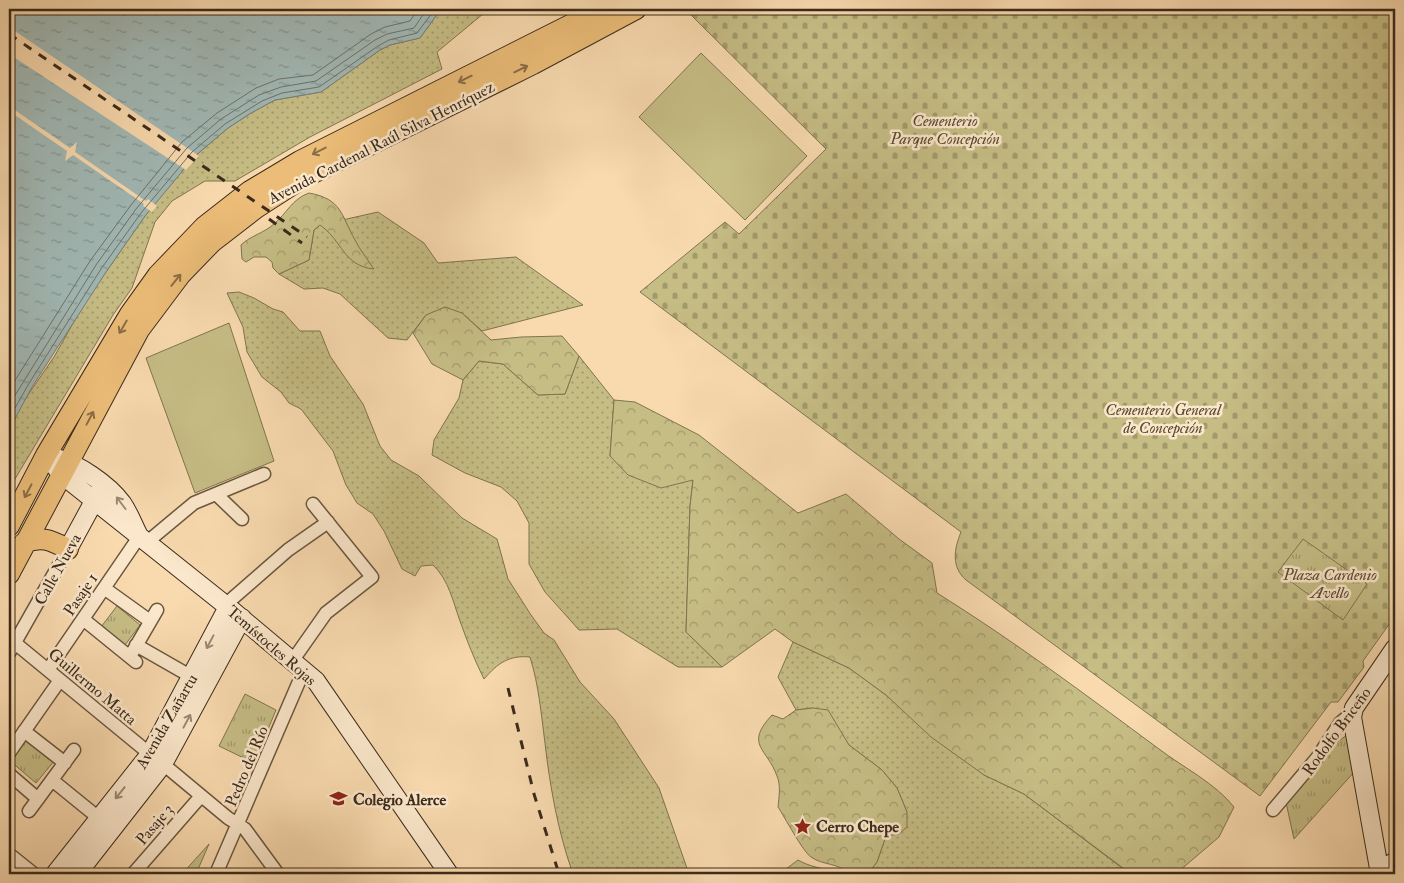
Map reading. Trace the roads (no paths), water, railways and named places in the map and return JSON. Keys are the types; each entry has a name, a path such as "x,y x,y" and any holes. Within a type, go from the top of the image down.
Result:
{"main road":[{"name":"Avenida Cardenal Raúl Silva Henríquez","path":"9,526 46,455 143,295 175,255 226,208 300,161 602,9"},
{"name":"Avenida Cardenal Raúl Silva Henríquez","path":"9,574 138,330 181,274 225,230 301,179 542,59 636,9"},
{"path":"24,543 34,539 45,538 68,549"}],"street":[{"name":"Temístocles Rojas","path":"46,455 64,468 94,502 242,618 298,665 326,694 449,874"},
{"name":"Temístocles Rojas","path":"64,468 102,484 123,504 142,540"},
{"name":"Pasaje 1","path":"48,670 104,588 142,540 186,509 264,474"},
{"name":"Calle Nueva","path":"12,648 94,502 102,484"},
{"path":"216,494 242,518"},
{"path":"227,606 288,550 328,522 313,504"},
{"name":"Pedro del Río","path":"216,874 239,824 298,665 326,613 372,577 328,522"},
{"path":"104,588 150,621"},
{"name":"Avenida Zañartu","path":"55,874 100,818 157,759 192,677 227,606"},
{"path":"83,619 133,659 136,645 157,610"},
{"name":"Avenida Zañartu","path":"77,874 157,759 242,618"},
{"path":"136,645 192,677"},
{"name":"Guillermo Matta","path":"12,648 48,670 201,796 239,824 256,842 278,874"},
{"name":"Rodolfo Briceño","path":"1273,810 1318,758 1340,723 1352,713 1395,648"},
{"path":"9,753 60,680"},
{"path":"1352,713 1379,870 1395,858"},
{"path":"24,731 65,763"},
{"path":"29,811 74,750"},
{"path":"9,774 38,799"},
{"path":"52,780 100,818"},
{"name":"Pasaje 3","path":"133,874 201,796"},
{"path":"9,854 34,874"}],"water":[{"path":"9,9 441,9 420,38 390,45 380,50 321,92 275,100 228,128 195,156 145,216 106,272 32,387 9,430"}],"railway":[{"path":"9,34 307,237"},
{"path":"269,219 302,243"},
{"path":"508,688 534,794 559,874"}],"place":[{"name":"Colegio Alerce","path":"339,799"},
{"name":"Cerro Chepe","path":"802,826"}],"park label":[{"name":"Cementerio Parque Concepción","path":"945,129"},
{"name":"Cementerio General de Concepción","path":"1163,418"},
{"name":"Plaza Cardenio Avello","path":"1330,583"}]}
